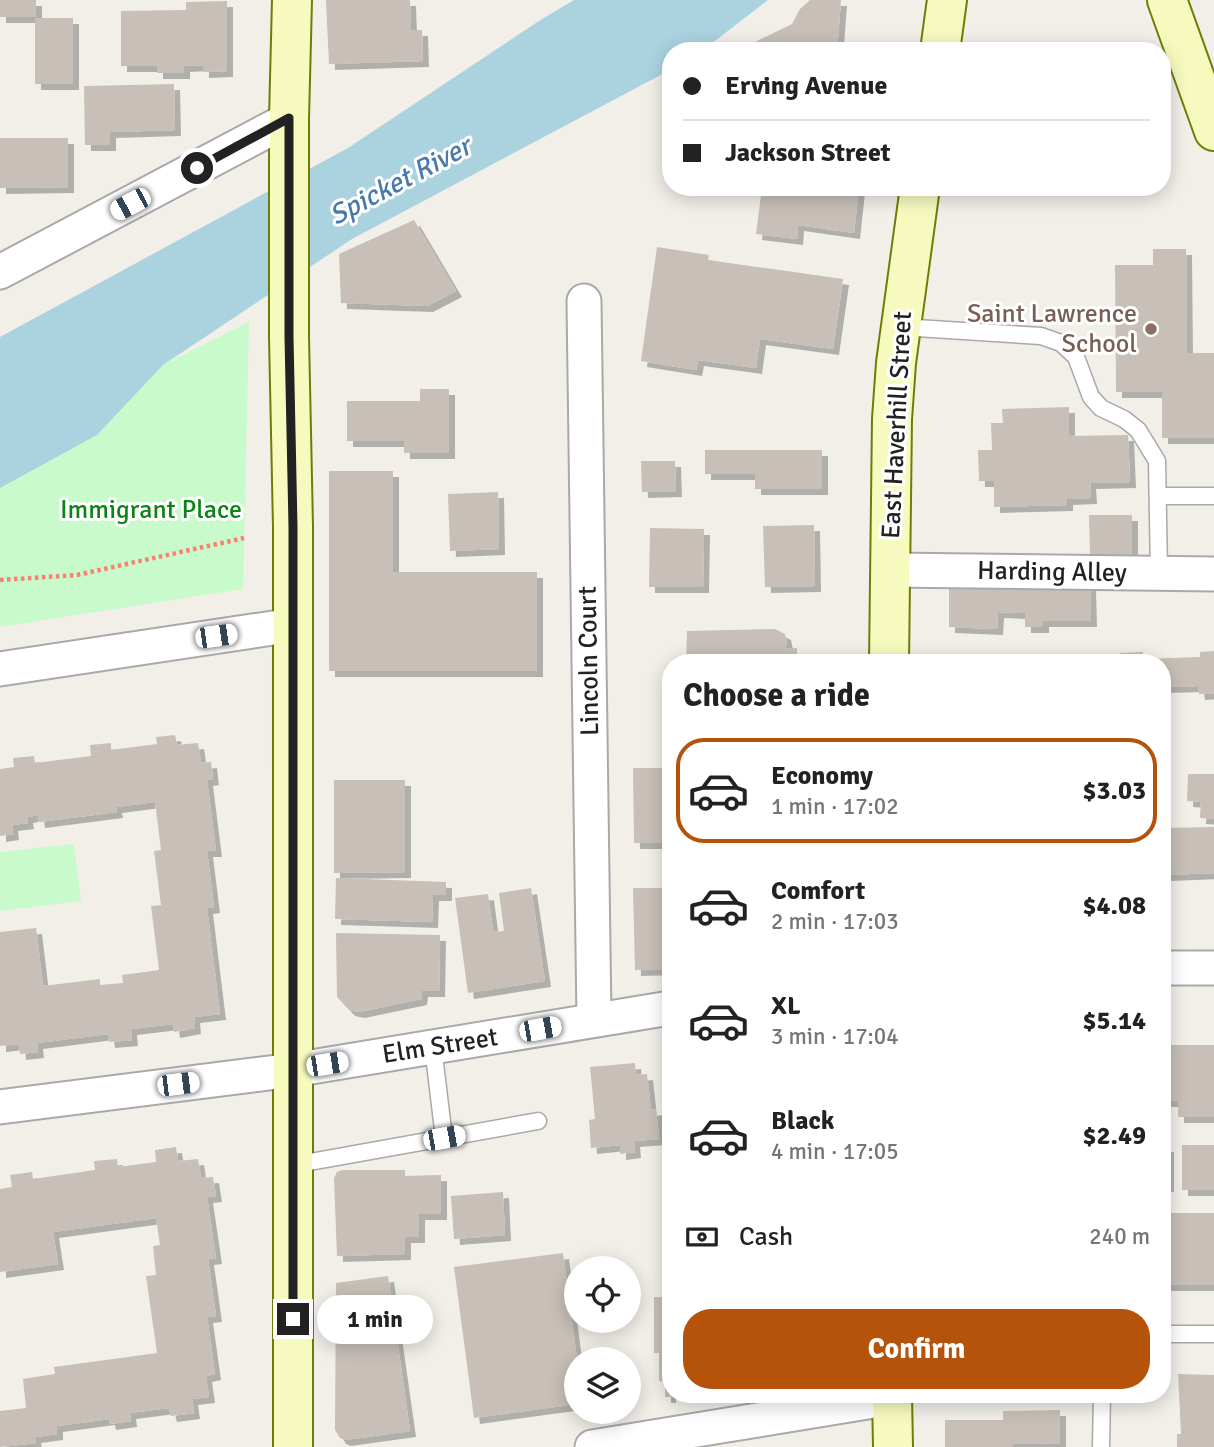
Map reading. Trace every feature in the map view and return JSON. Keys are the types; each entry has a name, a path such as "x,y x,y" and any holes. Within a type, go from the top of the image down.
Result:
{"main road":[{"path":"292,0 289,337 293,625 293,1447"},
{"path":"941,42 947,0"},
{"path":"1167,0 1214,131"},
{"name":"East Haverhill Street","path":"888,654 892,419 919,196"},
{"path":"892,1403 892,1447"}],"street":[{"path":"0,272 289,133"},
{"name":"Lincoln Court","path":"584,301 594,1020"},
{"name":"Harding Alley","path":"890,570 1214,574"},
{"path":"0,669 293,625"},
{"path":"1171,968 1214,968"},
{"name":"Elm Street","path":"0,1107 293,1070 662,1009"},
{"path":"592,1447 851,1403"}],"lane":[{"path":"901,327 1041,336 1061,343 1076,357 1090,397 1101,408 1124,419 1138,430 1157,461 1159,573"},
{"path":"1158,496 1214,496"},
{"path":"433,1047 444,1138"},
{"path":"293,1165 538,1121"},
{"path":"1171,1334 1214,1334"},
{"path":"1101,1447 1102,1403"}],"path":[{"path":"0,580 77,575 244,538"}],"green space":[{"name":"Immigrant Place","path":"249,322 243,589 0,627 0,488 97,435 163,365"},
{"path":"74,844 81,901 0,911 0,852"}],"water":[{"name":"Spicket River","path":"574,0 768,0 714,42 662,42 662,74 352,239 163,365 97,435 0,488 0,337 348,148"}],"building":[{"path":"0,0 36,0 36,17 0,17"},
{"path":"326,0 410,0 411,30 422,30 423,61 329,64"},
{"path":"810,0 841,0 838,42 755,42 792,24 800,9"},
{"path":"227,1 227,71 203,72 203,65 184,66 184,73 157,73 157,66 121,66 121,11 186,10 186,2"},
{"path":"35,18 73,18 73,84 35,84"},
{"path":"174,84 175,130 110,132 110,145 85,145 84,86"},
{"path":"0,138 68,138 68,187 0,188"},
{"path":"761,196 858,196 854,233 798,225 797,239 756,234"},
{"path":"414,220 456,291 427,306 341,303 339,254"},
{"path":"657,247 709,255 708,260 843,279 833,349 760,339 756,368 698,360 696,370 641,361"},
{"path":"1153,249 1186,249 1187,353 1214,353 1214,438 1162,438 1162,392 1116,392 1115,265 1153,265"},
{"path":"420,389 449,389 449,453 404,453 404,441 347,441 347,401 420,401"},
{"path":"1069,407 1069,436 1128,435 1130,482 1090,483 1091,498 1067,499 1067,505 994,507 994,481 979,481 978,450 992,450 991,423 1003,423 1002,409"},
{"path":"705,450 822,450 822,489 755,489 755,474 705,474"},
{"path":"641,461 675,461 676,491 642,492"},
{"path":"329,471 393,471 393,572 537,572 537,671 329,671"},
{"path":"498,492 499,549 450,551 448,494"},
{"path":"1089,515 1132,515 1132,556 1090,556"},
{"path":"814,525 815,586 765,587 763,526"},
{"path":"650,528 704,529 703,587 649,587"},
{"path":"1090,584 1091,621 1043,621 1043,627 1025,627 1025,613 998,612 997,629 949,627 949,588 1045,590 1046,585"},
{"path":"775,629 785,634 785,649 797,648 797,654 686,654 687,631"},
{"path":"1214,651 1214,693 1199,694 1198,686 1171,687 1171,658 1200,657 1200,652"},
{"path":"1120,653 1143,654 1120,654"},
{"path":"175,735 177,745 198,743 201,763 211,762 213,779 207,780 216,851 207,851 214,907 207,908 220,1014 194,1017 195,1028 174,1032 173,1024 131,1029 132,1040 109,1042 108,1034 37,1043 38,1052 20,1054 19,1044 0,1046 0,932 36,928 43,986 100,979 100,985 123,983 122,975 159,970 151,906 161,905 154,851 161,850 155,802 116,807 117,812 39,822 38,815 27,817 28,823 12,825 13,834 0,836 0,769 14,767 13,758 34,756 35,763 91,756 90,745 111,743 111,750 157,744 156,737"},
{"path":"633,768 662,768 662,843 634,843"},
{"path":"1188,774 1214,774 1214,819 1200,818 1201,802 1187,801"},
{"path":"334,780 405,780 405,872 334,873"},
{"path":"1214,827 1214,873 1171,875 1171,828"},
{"path":"336,878 446,882 446,895 433,895 432,922 335,919"},
{"path":"531,888 545,981 468,993 455,898 488,894 493,932 504,931 499,893"},
{"path":"633,888 662,888 662,969 635,970"},
{"path":"336,933 440,935 439,991 422,991 421,999 359,1012 349,1010 337,997"},
{"path":"1171,1045 1214,1045 1214,1117 1178,1117 1178,1101 1171,1101"},
{"path":"635,1063 636,1075 647,1074 651,1110 656,1109 659,1139 634,1141 635,1152 620,1154 620,1145 591,1148 589,1120 595,1119 590,1067"},
{"path":"1182,1145 1214,1145 1214,1190 1182,1190"},
{"path":"176,1147 178,1161 198,1159 201,1178 213,1177 216,1196 207,1197 216,1258 208,1259 216,1316 207,1317 215,1374 206,1376 209,1397 192,1399 194,1413 171,1416 169,1408 130,1413 131,1421 110,1424 109,1419 57,1426 57,1434 35,1437 36,1443 0,1447 0,1411 26,1408 23,1379 55,1374 54,1367 157,1353 146,1276 156,1275 153,1246 160,1245 156,1218 53,1232 58,1264 0,1272 0,1189 12,1187 10,1175 32,1172 33,1179 95,1170 94,1161 117,1159 118,1167 156,1162 155,1150"},
{"path":"405,1170 405,1176 441,1175 441,1214 419,1214 419,1237 405,1237 405,1254 337,1256 334,1178 337,1172"},
{"path":"503,1192 505,1235 454,1239 451,1196"},
{"path":"1171,1213 1214,1213 1214,1285 1171,1285"},
{"path":"563,1253 564,1333 573,1333 575,1347 564,1347 564,1406 474,1418 454,1267"},
{"path":"388,1276 410,1431 345,1440 340,1438 335,1430 336,1283"},
{"path":"654,1297 662,1297 662,1382 659,1381 659,1353 654,1353"},
{"path":"1178,1374 1214,1375 1214,1447 1177,1447 1177,1434 1181,1434"},
{"path":"1060,1410 1060,1443 1013,1444 1013,1447 945,1447 945,1420 1003,1420 1003,1411"}],"place":[{"name":"Saint Lawrence School","path":"1151,329"}],"route":[{"path":"197,168 289,118 289,337 293,527 293,1319"}]}
